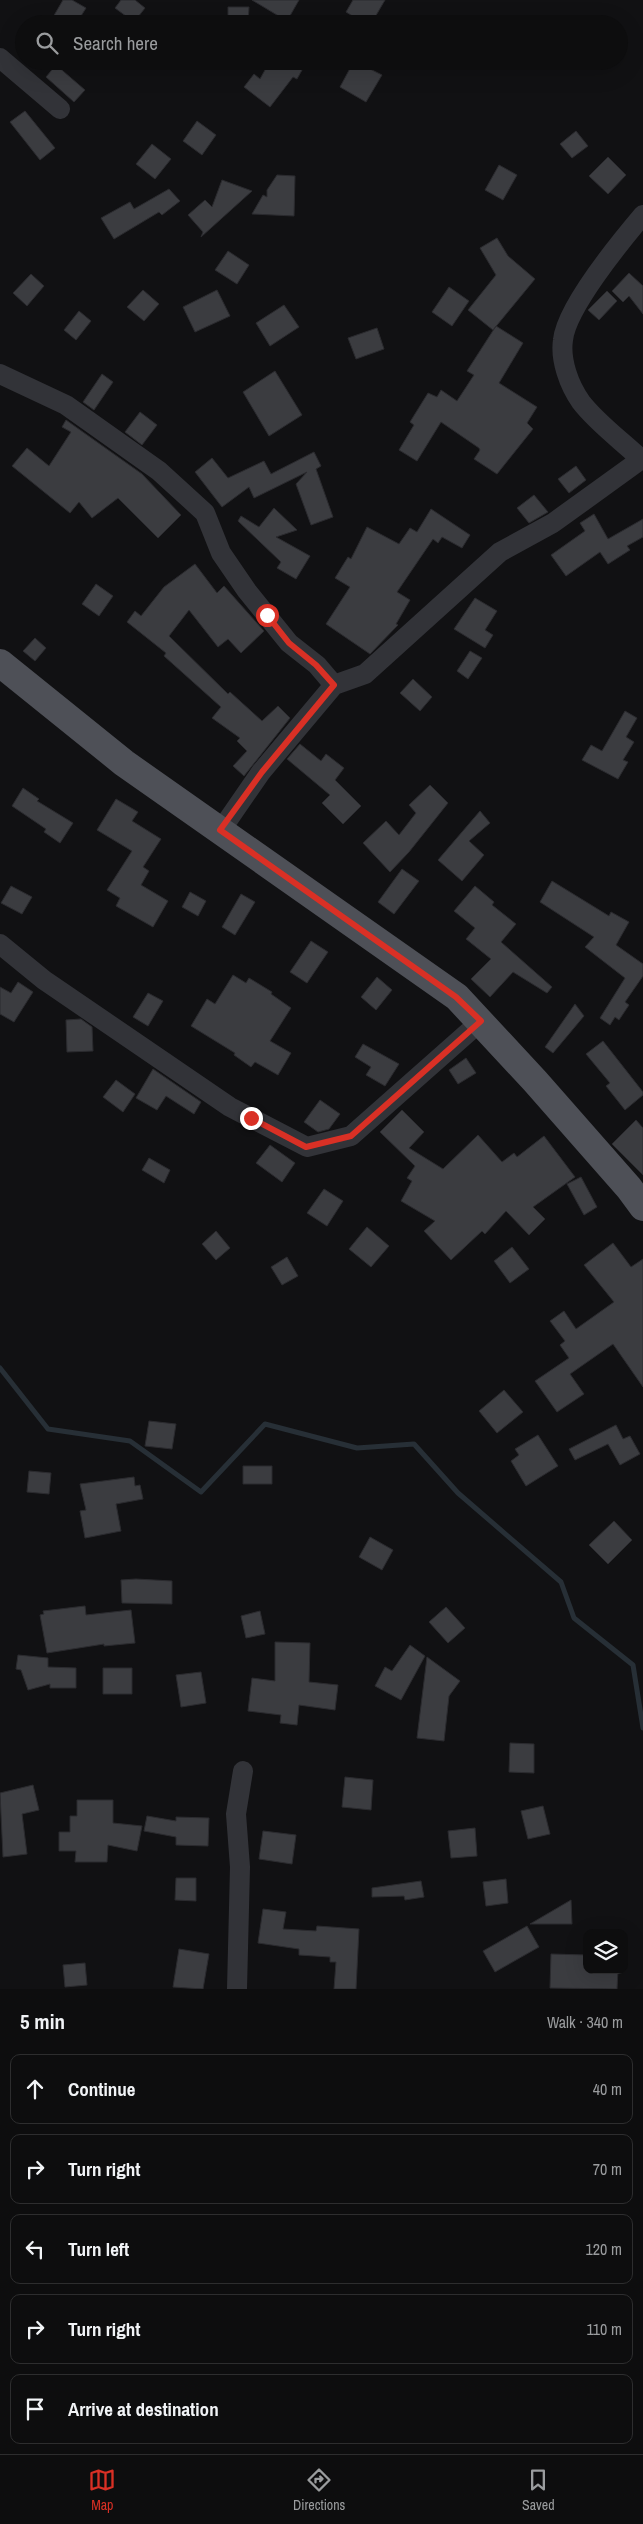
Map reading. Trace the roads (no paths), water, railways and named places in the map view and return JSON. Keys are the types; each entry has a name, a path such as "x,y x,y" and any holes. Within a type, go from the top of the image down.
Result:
{"main road":[{"path":"0,663 124,764 456,997 481,1021 629,1188 643,1207"}],"street":[{"path":"0,58 60,109"},
{"path":"220,830 262,772 334,685 365,674 500,552 553,524 642,459 580,401 565,368 563,340 570,318 595,278 643,215"},
{"path":"0,374 66,405 160,471 205,513 221,553 247,591 289,643 316,665 334,685"},
{"path":"0,944 44,980 230,1107 306,1147 351,1136 481,1021"},
{"path":"237,1989 240,1867 237,1804 243,1771"}],"waterway":[{"path":"0,1368 48,1429 130,1441 201,1492 265,1424 357,1448 414,1444 458,1493 561,1582 574,1618 633,1665 643,1728"}]}
